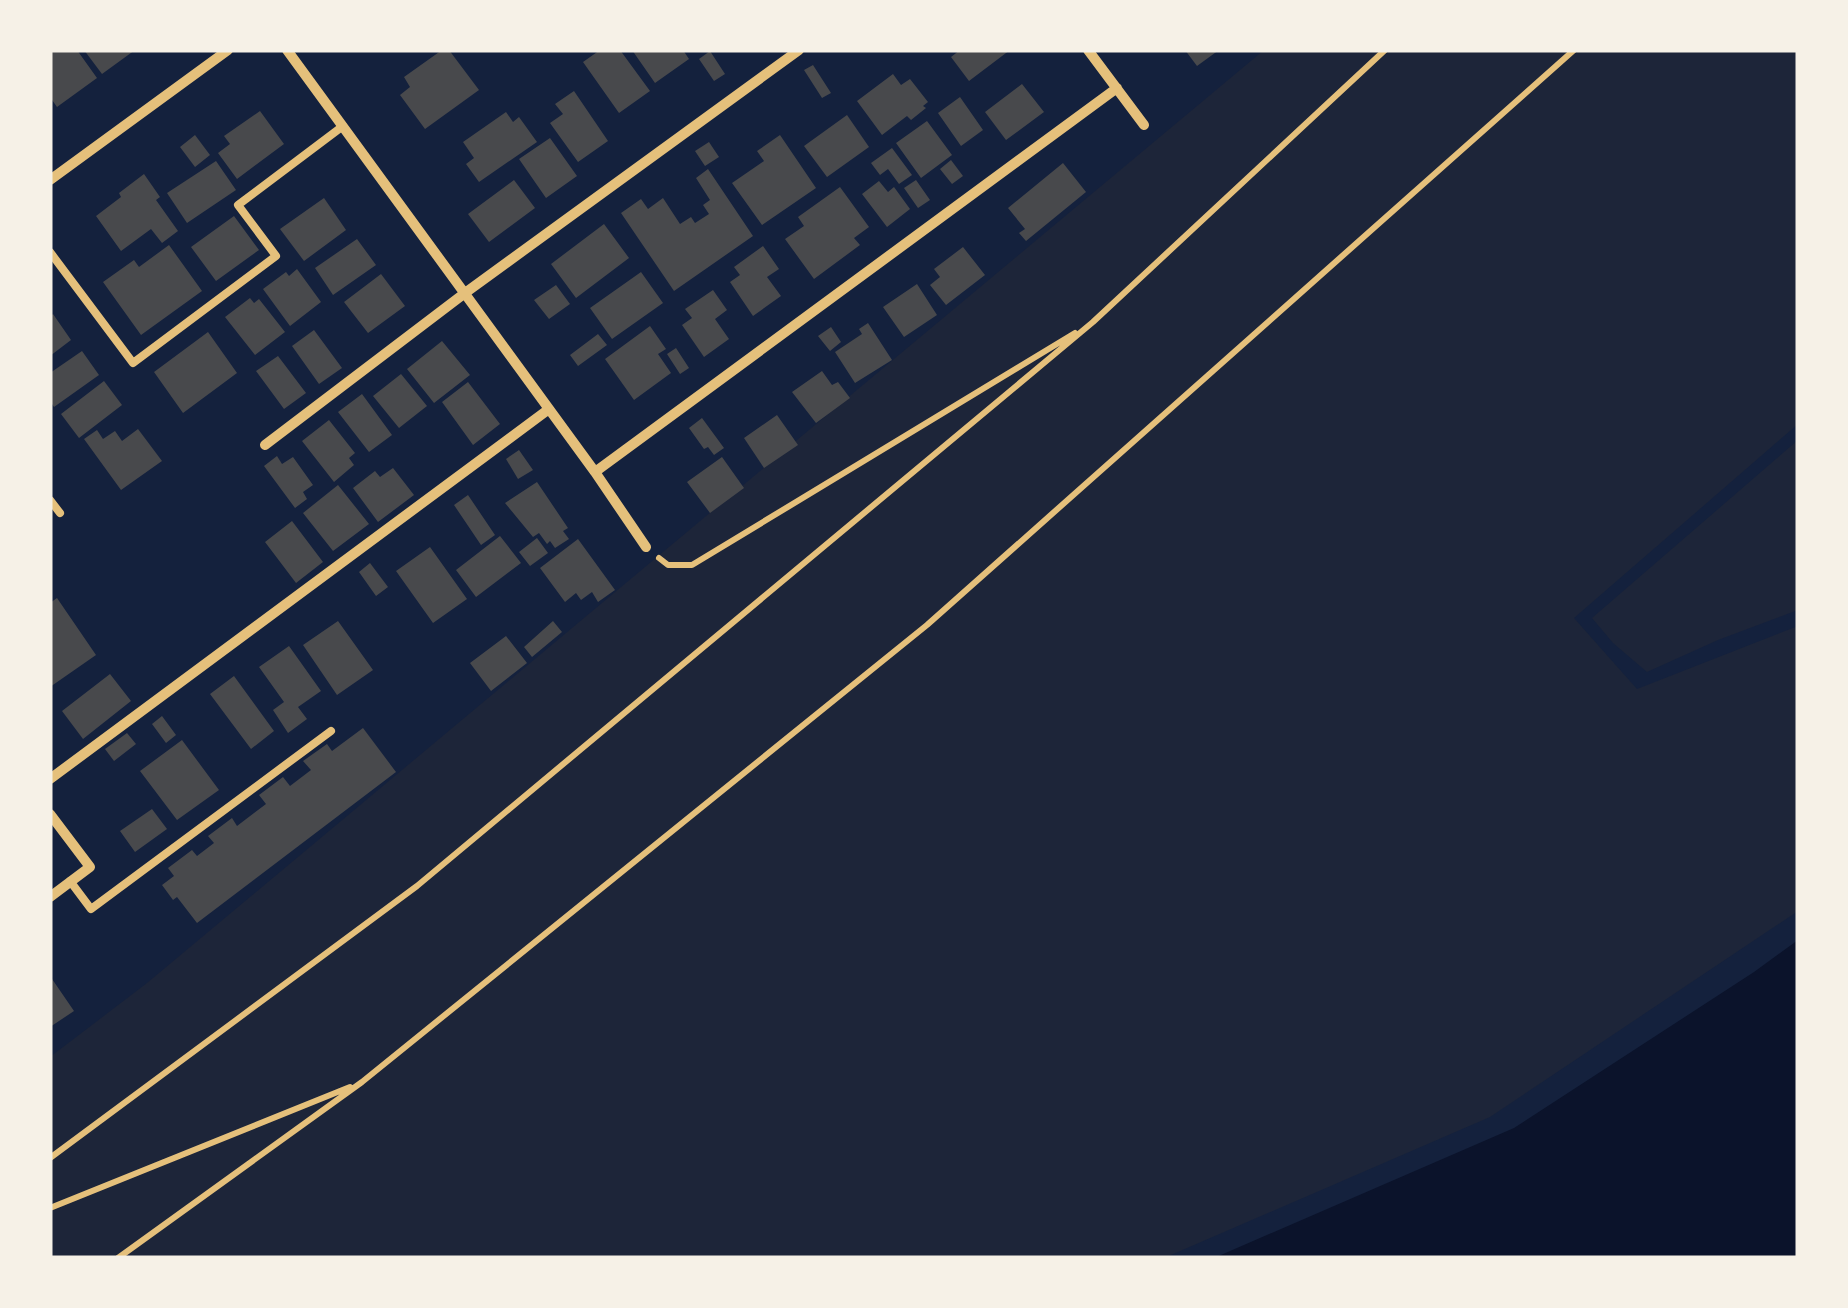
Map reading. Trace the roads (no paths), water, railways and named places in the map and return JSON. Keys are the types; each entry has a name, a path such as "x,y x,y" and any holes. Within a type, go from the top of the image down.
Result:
{"street":[{"path":"50,180 228,50"},
{"path":"287,50 466,292 646,547"},
{"path":"265,445 466,292 799,50"},
{"path":"1088,50 1144,125"},
{"path":"595,472 1117,88"},
{"path":"50,779 550,409"},
{"path":"50,814 90,866 51,892"}],"lane":[{"path":"50,252 133,363 276,256 238,205 343,126"},
{"path":"50,500 60,513"},
{"path":"70,882 91,909 330,730"}]}
